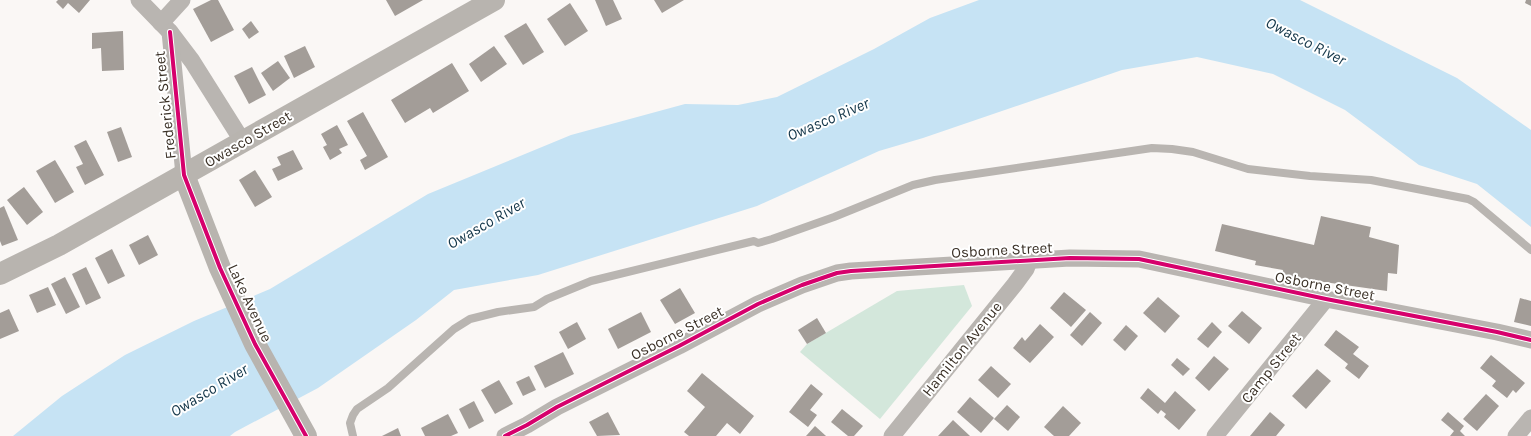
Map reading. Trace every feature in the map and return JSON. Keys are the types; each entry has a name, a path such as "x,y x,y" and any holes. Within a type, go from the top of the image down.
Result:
{"main road":[{"name":"Owasco Street","path":"0,274 59,246 494,0"},
{"name":"Lake Avenue","path":"184,176 220,268 255,344 306,436"}],"street":[{"name":"Frederick Street","path":"139,0 166,27 196,67 243,142"},
{"path":"166,27 182,0"},
{"name":"Frederick Street","path":"166,27 184,176"},
{"name":"Osborne Street","path":"504,436 527,425 557,406 679,346 758,304 802,284 837,273 851,271 898,267 1070,258 1139,259 1326,299 1531,340"},
{"name":"Hamilton Avenue","path":"892,436 1015,284 1026,269 1029,261"},
{"name":"Camp Street","path":"1215,436 1326,299"},
{"path":"1516,436 1531,418"}],"lane":[{"path":"353,436 350,423 357,409 388,388 454,329 470,319 498,312 534,307 547,299 591,281 754,241 758,242 772,239 913,184 935,180 971,176 1152,148 1172,149 1193,152 1248,169 1310,176 1371,180 1468,199 1474,202 1531,250"}],"green space":[{"path":"964,285 972,306 880,419 800,352 807,344 897,291"}],"water":[{"name":"Owasco River","path":"979,0 1300,0 1457,78 1531,130 1531,227 1477,184 1419,165 1345,110 1273,74 1197,57 1122,70 923,138 879,151 757,206 538,275 454,290 416,320 318,388 230,436 13,436 62,396 125,355 194,321 270,289 428,194 571,135 685,104 738,105 777,97 874,49 930,18"}],"building":[{"path":"58,0 90,0 79,13 68,3 63,9 56,2"},
{"path":"211,0 218,0 234,30 211,42 193,9"},
{"path":"386,0 423,0 395,16"},
{"path":"595,0 613,0 622,19 606,26"},
{"path":"654,0 684,0 662,13"},
{"path":"1526,0 1531,0 1531,6 1525,3"},
{"path":"570,3 588,31 565,46 547,19"},
{"path":"251,21 259,32 249,39 242,29"},
{"path":"526,23 544,52 523,65 504,36"},
{"path":"123,31 124,70 102,71 101,48 92,49 92,33"},
{"path":"305,46 315,67 294,78 284,56"},
{"path":"494,46 507,64 481,82 469,64"},
{"path":"278,61 290,78 273,91 261,73"},
{"path":"452,63 469,91 433,113 430,108 405,123 391,100"},
{"path":"252,67 266,95 249,104 234,76"},
{"path":"363,112 388,157 365,170 360,160 367,156 347,121"},
{"path":"337,125 348,145 339,149 342,153 330,160 323,147 327,145 321,134"},
{"path":"121,127 132,157 118,162 107,132"},
{"path":"86,140 104,175 85,185 76,167 83,164 74,146"},
{"path":"293,150 303,169 278,181 272,169 281,165 277,157"},
{"path":"55,160 74,192 55,203 36,171"},
{"path":"255,170 272,197 255,207 239,180"},
{"path":"24,187 43,212 27,225 7,200"},
{"path":"4,206 18,240 2,246 0,241 0,208"},
{"path":"1321,216 1371,227 1369,237 1399,245 1397,274 1388,273 1387,291 1282,276 1283,270 1255,265 1256,261 1215,251 1222,224 1314,245"},
{"path":"148,235 158,255 139,265 129,245"},
{"path":"112,249 125,276 108,284 95,258"},
{"path":"86,267 101,298 86,305 72,274"},
{"path":"65,277 80,307 66,314 51,284"},
{"path":"48,287 56,305 37,313 29,295"},
{"path":"680,288 695,313 675,324 660,300"},
{"path":"1064,292 1086,310 1071,327 1050,308"},
{"path":"1158,297 1180,316 1165,333 1143,313"},
{"path":"1520,298 1531,301 1531,326 1514,322"},
{"path":"9,309 19,331 0,339 0,313"},
{"path":"1242,311 1262,328 1249,344 1228,326"},
{"path":"641,312 651,332 618,349 608,329"},
{"path":"1090,312 1102,323 1082,346 1070,335"},
{"path":"817,318 826,333 807,344 798,330"},
{"path":"577,322 586,339 568,349 559,332"},
{"path":"1212,322 1222,332 1208,348 1197,339"},
{"path":"1040,324 1054,337 1030,363 1013,348 1022,337 1025,341"},
{"path":"1126,325 1138,336 1125,351 1113,340"},
{"path":"1336,330 1359,347 1353,354 1369,366 1359,379 1345,368 1348,364 1324,345"},
{"path":"563,352 574,374 545,388 534,366"},
{"path":"1491,355 1525,383 1516,393 1513,390 1507,398 1492,386 1496,381 1480,368"},
{"path":"1214,356 1229,369 1209,391 1195,378"},
{"path":"1177,358 1190,369 1183,376 1171,365"},
{"path":"991,366 1011,384 998,398 978,380"},
{"path":"1317,369 1331,381 1306,409 1292,396"},
{"path":"702,373 754,416 740,434 727,423 716,436 689,436 684,432 705,407 687,391"},
{"path":"529,376 536,390 523,396 516,382"},
{"path":"499,380 513,404 495,414 481,390"},
{"path":"811,384 823,394 810,410 817,415 808,427 789,412"},
{"path":"1148,388 1165,403 1175,391 1196,410 1179,430 1164,417 1166,414 1161,410 1158,414 1140,398"},
{"path":"1486,394 1499,406 1477,431 1463,419"},
{"path":"970,397 994,418 981,433 957,412"},
{"path":"474,401 484,421 469,429 459,409"},
{"path":"1007,405 1020,417 1008,431 994,419"},
{"path":"1063,406 1081,423 1069,436 1054,436 1044,427"},
{"path":"842,409 863,426 854,436 848,436 831,422"},
{"path":"608,412 620,435 597,436 589,422"},
{"path":"1270,412 1285,425 1276,436 1250,436"},
{"path":"1448,412 1464,426 1460,431 1465,436 1450,436 1454,431 1441,420"},
{"path":"448,414 458,433 451,436 425,436 421,428"},
{"path":"953,420 970,436 938,436"},
{"path":"815,426 826,436 806,436"},
{"path":"398,428 401,436 382,436"}],"cycle path":[{"path":"170,32 184,175 220,268 255,344 306,436"},
{"path":"505,436 557,407 679,346 758,304 802,285 837,273 851,271 1070,258 1139,259 1326,299 1531,340"}]}
